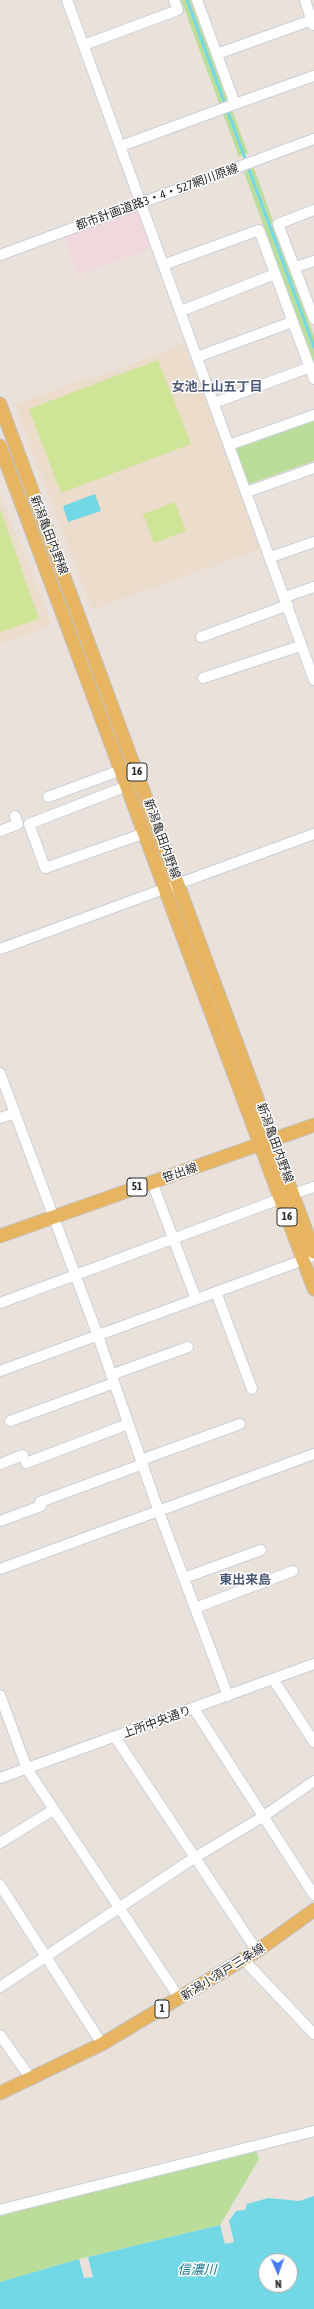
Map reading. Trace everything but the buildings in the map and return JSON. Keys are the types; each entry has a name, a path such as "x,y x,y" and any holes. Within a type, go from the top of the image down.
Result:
{"main road":[{"name":"新潟亀田内野線","path":"0,404 274,1140 293,1194 310,1256 314,1289"},
{"name":"新潟亀田内野線","path":"0,446 261,1144 280,1199 310,1256"},
{"name":"笹出線","path":"0,1236 314,1125"},
{"name":"新潟小須戸三条線","path":"0,2093 102,2044 180,1999 244,1960 314,1910"}],"street":[{"path":"67,0 271,558 300,646 314,680"},
{"path":"84,45 178,10 174,0"},
{"path":"217,54 313,23 305,0"},
{"path":"199,1 235,104"},
{"path":"121,146 314,76"},
{"name":"都市計画道路3・4・527網川原線","path":"0,255 314,139"},
{"path":"313,315 296,267 278,224 314,210"},
{"path":"163,265 259,230 314,379"},
{"path":"296,267 314,261"},
{"path":"181,310 275,274"},
{"path":"197,357 292,322"},
{"path":"214,403 310,367"},
{"path":"230,445 314,415"},
{"path":"247,492 314,468"},
{"path":"271,558 314,542"},
{"path":"201,637 286,601 314,587"},
{"path":"203,678 300,646"},
{"path":"48,797 121,770"},
{"path":"127,786 29,824 45,868 145,833"},
{"path":"0,831 18,824 15,816"},
{"path":"0,949 165,887 314,834"},
{"path":"0,1074 98,1336 159,1512 228,1696"},
{"path":"0,1118 15,1113"},
{"path":"152,1182 196,1300"},
{"path":"293,1194 314,1187"},
{"path":"0,1303 280,1199"},
{"path":"0,1371 196,1300 310,1256"},
{"path":"216,1292 252,1389"},
{"path":"10,1421 188,1347"},
{"path":"0,1464 24,1459 128,1424"},
{"path":"0,1521 142,1462 240,1424"},
{"path":"0,1569 314,1454"},
{"path":"184,1578 261,1550"},
{"path":"195,1608 293,1571"},
{"name":"上所中央通り","path":"0,1778 194,1709 314,1664"},
{"path":"274,1679 314,1742"},
{"path":"0,1695 4,1718 27,1768 119,1910 180,1999"},
{"path":"194,1709 314,1895"},
{"path":"115,1737 257,1951"},
{"path":"0,1987 119,1910 194,1858 264,1816 314,1781"},
{"path":"0,1843 53,1810"},
{"path":"1,1890 46,1956 102,2044"},
{"path":"244,1960 314,2034"},
{"path":"0,2035 31,2079"},
{"path":"0,2210 314,2131"}],"shaded area":[{"path":"139,209 153,247 78,275 64,236"},
{"path":"184,344 263,548 92,610 15,405 90,376 93,379"},
{"path":"0,493 52,625 0,644"}],"green space":[{"path":"181,0 191,0 248,153 239,157"},
{"path":"254,168 314,336 314,366 244,172"},
{"path":"158,360 191,444 61,493 29,409"},
{"path":"314,419 314,461 249,484 234,448"},
{"path":"175,502 186,531 154,543 143,514"},
{"path":"0,508 39,619 0,632"},
{"path":"256,2151 259,2159 220,2225 79,2259 0,2282 0,2215"}],"water":[{"path":"95,494 101,511 68,522 63,506"},
{"name":"信濃川","path":"314,2196 314,2309 0,2309 0,2282 79,2259 84,2278 93,2277 88,2257 220,2225 225,2244 234,2242 229,2221 236,2211 245,2210 247,2204 268,2198 299,2201"}],"waterway":[{"path":"187,0 314,347"}],"district":[{"name":"女池上山五丁目","path":"217,387"},
{"name":"東出来島","path":"245,1580"}]}
